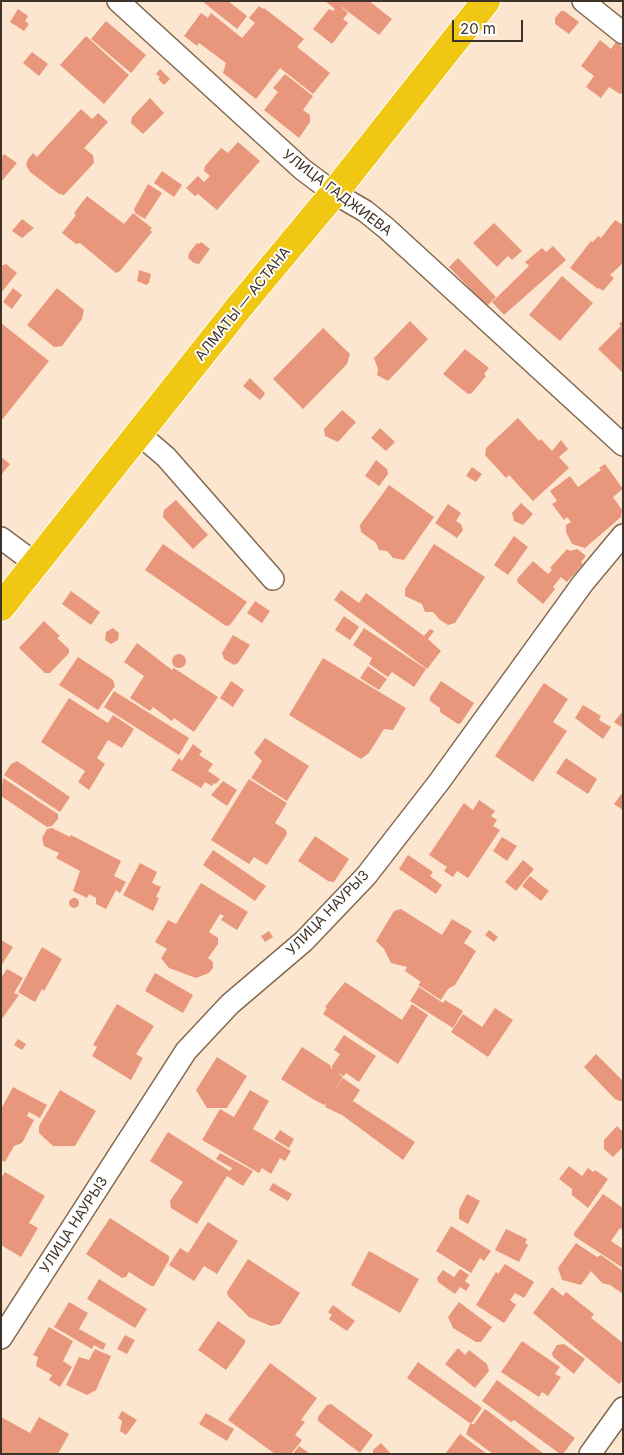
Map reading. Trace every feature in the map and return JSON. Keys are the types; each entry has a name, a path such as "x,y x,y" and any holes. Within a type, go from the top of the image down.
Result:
{"highway":[{"name":"АЛМАТЫ — АСТАНА","path":"1,607 486,1"}],"street":[{"name":"УЛИЦА ГАДЖИЕВА","path":"118,1 302,169 334,193 365,211 386,228 623,445"},
{"path":"583,1 623,34"},
{"path":"139,434 166,458 273,579"},
{"name":"УЛИЦА НАУРЫЗ","path":"1,1338 186,1051 230,1004 304,941 366,876 439,782 584,583 623,535"},
{"path":"1,538 36,564"},
{"path":"590,1454 623,1408"}],"building":[{"path":"202,1 228,1 247,16 237,29"},
{"path":"325,1 369,1 392,19 379,35 338,4 348,13 343,19 348,23 332,44 313,29 329,9 333,11 335,9"},
{"path":"259,6 304,39 297,47 330,73 313,94 280,68 256,99 223,73 226,63 199,43 197,46 184,36 201,13 208,18 211,13 242,38 255,23 249,18"},
{"path":"18,9 28,16 25,21 29,24 24,31 10,22"},
{"path":"561,11 564,11 579,22 569,34 555,24 555,18"},
{"path":"106,21 146,55 131,73 91,39"},
{"path":"86,36 129,75 104,104 60,65"},
{"path":"600,40 611,49 616,42 623,47 623,93 620,94 609,87 601,98 586,87 594,76 581,66"},
{"path":"32,52 48,64 39,76 23,63"},
{"path":"160,69 170,79 164,85 156,74"},
{"path":"285,74 313,96 303,110 310,115 310,122 299,138 264,110 278,92 273,88"},
{"path":"150,98 164,113 143,134 131,123 132,117"},
{"path":"81,109 92,119 98,113 108,122 84,148 93,155 94,163 64,195 59,194 30,172 26,165 33,153 37,157"},
{"path":"238,142 260,161 217,210 198,194 195,196 186,188 198,176 204,182 210,176 204,171 205,166 221,148 228,153"},
{"path":"4,154 17,163 1,182 1,158"},
{"path":"162,171 182,185 174,197 154,183"},
{"path":"148,184 162,193 145,219 135,213 134,209"},
{"path":"87,196 124,224 133,213 152,228 150,230 152,232 120,271 116,273 80,243 76,244 62,233 76,215 74,213"},
{"path":"22,219 34,228 22,238 12,231"},
{"path":"615,220 623,225 623,263 610,275 614,278 603,291 570,268 591,241 593,242 598,236 601,238"},
{"path":"494,223 522,251 512,260 508,256 497,267 473,243"},
{"path":"201,242 210,249 199,264 194,263 188,258 189,253 197,243"},
{"path":"553,246 566,260 504,315 492,302 529,266 525,262 542,248 546,252"},
{"path":"458,258 496,297 487,306 449,267"},
{"path":"6,264 17,273 1,293 1,266"},
{"path":"139,270 151,274 149,283 146,285 137,281"},
{"path":"562,276 593,303 560,341 529,315"},
{"path":"13,288 22,295 12,309 3,302"},
{"path":"57,288 84,310 82,319 62,346 54,347 27,325"},
{"path":"623,320 623,373 598,349 621,326 619,324"},
{"path":"410,321 428,339 388,381 377,375 378,369 374,358"},
{"path":"1,323 49,361 1,421"},
{"path":"323,328 350,354 347,364 303,409 273,379"},
{"path":"465,349 489,368 484,374 486,376 472,393 468,394 443,374"},
{"path":"250,378 265,394 260,400 243,386"},
{"path":"342,410 356,422 338,442 325,436 324,429"},
{"path":"518,418 539,441 541,439 552,451 561,440 568,449 559,457 569,468 533,501 509,475 506,478 485,455 486,448"},
{"path":"380,428 395,442 386,451 371,438"},
{"path":"1,457 10,464 1,475"},
{"path":"376,460 387,469 388,474 379,486 365,476"},
{"path":"605,464 623,489 613,497 622,510 621,517 585,548 572,544 566,532 566,525 571,522 567,517 564,520 552,504 557,501 550,491 570,476 578,487 601,470 599,468"},
{"path":"472,467 482,474 476,482 466,476"},
{"path":"389,485 434,517 404,560 393,558 387,551 379,550 376,543 361,532 360,525"},
{"path":"176,500 208,535 193,549 163,517 164,510"},
{"path":"521,503 533,514 523,525 514,521 512,513"},
{"path":"448,504 461,513 456,521 461,524 463,530 457,538 435,523"},
{"path":"514,536 528,547 508,575 494,565"},
{"path":"163,544 247,602 230,625 226,626 145,570"},
{"path":"434,544 485,577 455,623 448,625 433,612 425,612 422,604 405,596 405,589"},
{"path":"567,549 570,551 577,549 586,556 581,562 583,564 567,582 561,577 553,587 555,589 543,604 518,583 517,579 533,561 548,574 552,570 550,568"},
{"path":"341,590 359,603 366,593 424,636 430,629 434,631 428,639 441,651 427,669 334,600"},
{"path":"71,591 100,612 91,625 62,604"},
{"path":"255,601 270,611 262,623 247,613"},
{"path":"344,616 359,627 350,640 335,630"},
{"path":"44,621 60,636 57,638 69,649 69,653 50,673 45,673 19,648"},
{"path":"113,628 119,633 118,640 111,644 105,640 106,632"},
{"path":"364,628 426,669 414,687 392,672 388,677 369,664 372,658 353,645"},
{"path":"233,635 250,645 238,663 234,665 224,659 222,653"},
{"path":"137,643 172,670 174,668 218,697 194,732 174,718 172,721 153,707 150,711 130,698 144,676 124,662"},
{"path":"176,654 182,654 186,661 182,668 176,668 172,664 172,658"},
{"path":"78,657 113,680 115,686 98,710 59,685"},
{"path":"323,658 406,708 393,730 384,729 369,753 361,759 289,715"},
{"path":"368,666 387,679 379,690 360,678"},
{"path":"231,681 244,690 233,707 220,698"},
{"path":"441,681 474,703 461,723 458,724 440,712 440,708 430,701 430,697"},
{"path":"544,683 568,699 553,722 567,731 533,782 495,756"},
{"path":"114,691 189,738 179,755 104,707"},
{"path":"69,698 108,723 113,715 134,729 122,748 108,740 97,758 105,764 89,790 78,782 85,771 41,742"},
{"path":"583,705 601,716 599,720 611,727 603,739 575,718"},
{"path":"623,711 623,728 614,722"},
{"path":"265,738 309,766 287,801 251,778 262,761 254,753"},
{"path":"193,744 202,751 199,755 213,764 208,771 220,779 216,784 214,783 212,786 205,782 201,788 171,770 179,758 182,761"},
{"path":"566,758 597,779 588,794 556,773"},
{"path":"17,761 70,797 60,812 4,775 11,764"},
{"path":"3,778 58,814 58,819 52,826 47,827 1,796"},
{"path":"249,779 287,803 275,823 286,830 287,834 267,865 254,857 249,864 211,840"},
{"path":"223,781 237,790 227,806 211,795"},
{"path":"623,792 623,810 614,804"},
{"path":"479,800 495,811 491,816 497,820 493,826 500,830 468,878 457,871 453,877 444,871 447,867 429,855 464,803 473,810"},
{"path":"52,828 70,837 71,835 121,861 114,876 126,882 120,893 116,890 106,909 96,904 96,898 89,894 87,898 73,891 80,871 56,858 59,853 44,846 42,838 47,829"},
{"path":"315,836 349,859 334,882 328,881 298,861"},
{"path":"502,837 517,846 507,861 493,851"},
{"path":"213,850 266,886 255,901 203,865"},
{"path":"408,855 433,872 430,876 442,885 436,894 399,869"},
{"path":"523,860 534,869 516,891 505,882"},
{"path":"140,863 157,872 152,883 161,887 156,897 159,898 153,911 123,895"},
{"path":"530,876 549,891 541,901 522,886"},
{"path":"201,883 248,912 237,930 221,920 224,916 220,914 209,932 218,938 218,944 208,958 213,962 213,968 209,973 196,978 169,968 161,958 167,949 155,942 168,920 176,924"},
{"path":"72,898 76,898 79,903 78,907 72,908 69,905 69,901"},
{"path":"401,909 442,935 452,919 472,931 464,943 476,951 455,985 448,989 441,1000 418,985 421,982 405,971 407,967 391,963 384,949 376,941 394,911"},
{"path":"489,930 498,937 494,942 485,935"},
{"path":"269,931 273,937 265,942 261,936"},
{"path":"1,940 13,947 1,966"},
{"path":"42,947 62,959 44,991 42,989 35,1002 18,992"},
{"path":"7,969 23,978 14,993 19,995 1,1020 1,978"},
{"path":"155,973 193,995 183,1013 145,991"},
{"path":"345,982 402,1020 412,1004 428,1015 398,1064 323,1014 327,1008 325,1007"},
{"path":"419,987 443,1003 445,1000 463,1011 453,1028 410,1001"},
{"path":"117,1004 154,1026 136,1054 143,1058 131,1080 92,1056 97,1047 93,1045"},
{"path":"495,1008 513,1020 488,1057 451,1032 463,1014 482,1027"},
{"path":"344,1035 376,1056 359,1082 346,1073 344,1076 338,1073 343,1077 333,1093 343,1078 360,1090 353,1101 415,1142 403,1160 342,1115 325,1107 326,1103 324,1105 281,1079 302,1047 330,1065 332,1070 332,1066 340,1054 334,1050"},
{"path":"18,1039 26,1044 22,1050 14,1045"},
{"path":"596,1054 623,1081 623,1102 615,1099 584,1067"},
{"path":"217,1057 247,1076 227,1108 207,1108 196,1090"},
{"path":"13,1087 47,1105 40,1118 29,1112 27,1116 34,1120 22,1143 14,1146 5,1162 1,1160 1,1109"},
{"path":"60,1090 96,1111 75,1146 53,1146 39,1133 39,1126"},
{"path":"250,1090 269,1101 253,1129 291,1151 285,1161 280,1158 271,1174 262,1168 259,1173 202,1140 220,1109 234,1117"},
{"path":"617,1126 623,1132 623,1147 613,1157 604,1149 604,1140"},
{"path":"280,1130 294,1139 289,1148 274,1139"},
{"path":"168,1132 230,1171 232,1168 216,1159 220,1153 253,1171 243,1186 227,1176 197,1224 171,1208 170,1201 183,1182 150,1161"},
{"path":"569,1166 582,1176 588,1168 593,1172 595,1170 608,1179 588,1208 572,1195 572,1189 559,1179"},
{"path":"5,1172 45,1196 29,1223 38,1228 21,1257 1,1245 1,1178"},
{"path":"273,1183 292,1194 288,1201 269,1190"},
{"path":"467,1194 480,1201 468,1224 459,1219 459,1210"},
{"path":"603,1194 623,1208 623,1230 620,1228 611,1241 623,1249 623,1268 574,1236 574,1233"},
{"path":"110,1218 169,1256 169,1260 154,1286 129,1272 126,1277 122,1278 86,1254"},
{"path":"208,1222 238,1241 217,1274 204,1266 194,1281 169,1265 180,1248 188,1253"},
{"path":"451,1226 491,1251 484,1261 480,1258 471,1273 436,1251"},
{"path":"506,1229 527,1239 525,1243 528,1245 519,1262 495,1250"},
{"path":"576,1243 597,1257 601,1255 623,1271 623,1294 610,1285 602,1283 591,1271 581,1285 562,1280 558,1268"},
{"path":"369,1251 419,1279 400,1313 351,1285"},
{"path":"248,1259 300,1293 280,1324 271,1326 249,1317 228,1296 227,1292"},
{"path":"505,1264 534,1282 524,1298 515,1293 510,1300 516,1305 504,1323 476,1305 496,1272 498,1274"},
{"path":"460,1269 469,1275 465,1281 470,1285 466,1291 460,1287 455,1294 438,1282 437,1278 443,1270 454,1277"},
{"path":"99,1279 147,1309 135,1328 87,1299"},
{"path":"552,1287 563,1296 566,1292 594,1314 591,1318 623,1343 623,1380 619,1384 533,1313"},
{"path":"69,1302 88,1313 79,1329 106,1344 103,1350 94,1345 92,1349 54,1327"},
{"path":"459,1302 492,1327 481,1342 476,1342 453,1328 448,1317"},
{"path":"333,1305 355,1321 347,1331 329,1319 332,1315 328,1312"},
{"path":"218,1321 245,1340 245,1343 226,1370 198,1350"},
{"path":"49,1327 73,1341 63,1361 72,1367 60,1387 49,1380 52,1375 36,1366 38,1357 33,1355"},
{"path":"125,1335 135,1340 127,1354 117,1349"},
{"path":"522,1341 560,1367 555,1374 561,1377 548,1396 542,1392 539,1397 501,1372"},
{"path":"564,1344 585,1359 574,1374 553,1357 552,1353 557,1345"},
{"path":"458,1348 465,1355 469,1350 487,1364 489,1371 475,1388 445,1364"},
{"path":"95,1349 111,1356 96,1390 87,1395 66,1385 79,1357 89,1360"},
{"path":"418,1362 482,1408 471,1424 407,1378"},
{"path":"270,1363 317,1398 301,1420 305,1422 295,1435 302,1440 291,1454 275,1454 228,1420"},
{"path":"497,1380 575,1438 563,1454 560,1454 514,1420 511,1422 482,1401"},
{"path":"331,1404 373,1435 360,1453 318,1421 318,1417 327,1405"},
{"path":"485,1409 544,1454 493,1454 466,1434 470,1424 474,1424"},
{"path":"122,1411 137,1420 126,1435 120,1431 122,1421 118,1418"},
{"path":"206,1413 234,1429 227,1441 199,1424"},
{"path":"1,1417 30,1433 39,1417 69,1434 58,1454 1,1454"},
{"path":"460,1434 487,1454 445,1454"},
{"path":"381,1443 391,1454 373,1454 373,1450"},
{"path":"299,1446 310,1454 293,1454"}]}
